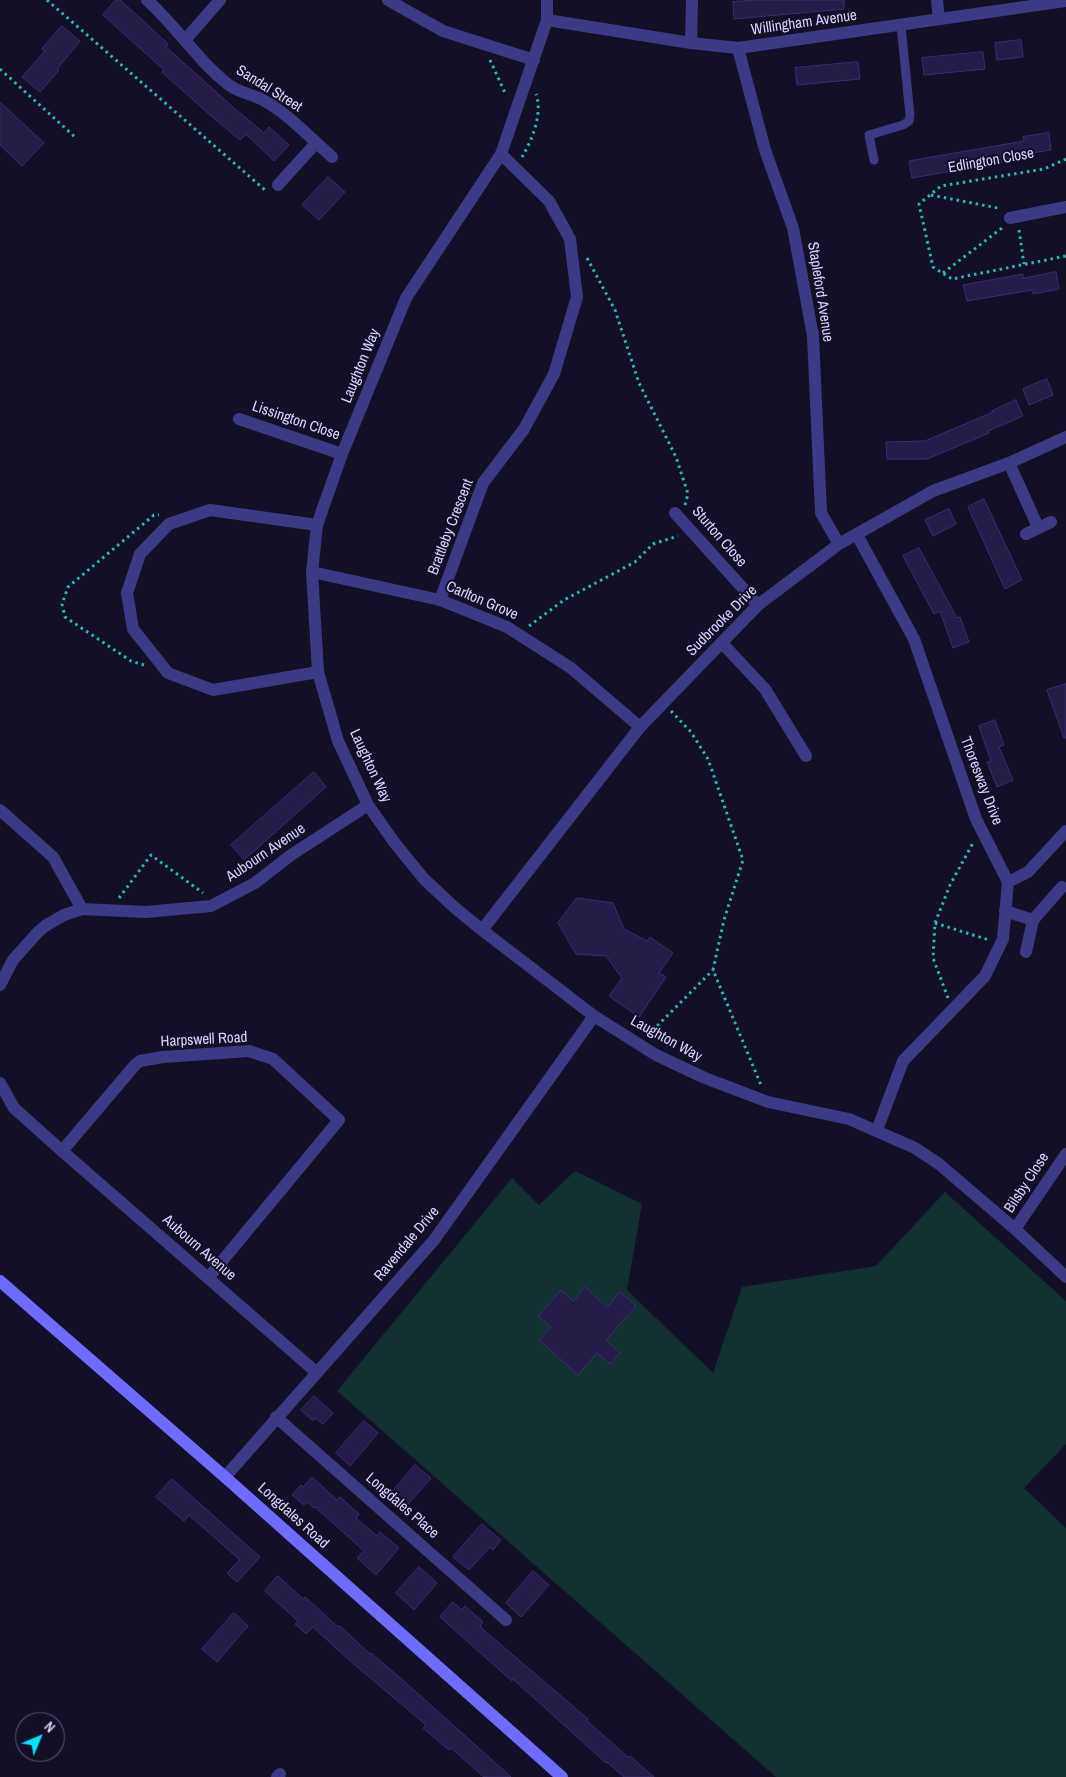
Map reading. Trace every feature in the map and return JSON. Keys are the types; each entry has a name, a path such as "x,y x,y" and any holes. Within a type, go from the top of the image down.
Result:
{"main road":[{"name":"Longdales Road","path":"0,1281 225,1477 562,1777"}],"street":[{"name":"Sandal Street","path":"147,0 200,57 231,86 261,99 288,116 332,157"},
{"path":"185,40 220,0"},
{"path":"388,0 443,31 534,60"},
{"name":"Laughton Way","path":"547,0 547,20 502,154 406,298 342,454 317,525 312,572 318,672 338,741 368,805 394,842 424,879 482,930 594,1016 656,1055 705,1078 768,1102 849,1119 915,1148 939,1164 1066,1277"},
{"path":"691,43 692,0"},
{"path":"937,0 939,20"},
{"name":"Willingham Avenue","path":"547,20 691,43 738,48 1066,1"},
{"name":"Stapleford Avenue","path":"738,48 765,150 793,228 813,336 822,513 839,544"},
{"path":"274,190 316,143"},
{"name":"Brattleby Crescent","path":"440,600 483,483 524,429 554,374 577,297 570,239 549,201 502,154"},
{"path":"1014,218 1066,207"},
{"name":"Lissington Close","path":"239,419 342,454"},
{"name":"Sudbrooke Drive","path":"482,930 640,727 758,606 839,544 933,492 1009,463 1066,437"},
{"path":"1009,463 1038,527"},
{"path":"317,525 210,510 169,524 140,554 127,594 133,629 168,673 213,690 318,672"},
{"name":"Sturton Close","path":"678,516 758,606"},
{"path":"1026,534 1051,522"},
{"name":"Thoresway Drive","path":"857,535 914,639 976,819 1008,882"},
{"name":"Carlton Grove","path":"312,572 440,600 507,627 571,668 640,727"},
{"path":"722,643 765,689 806,756"},
{"name":"Aubourn Avenue","path":"0,986 13,960 38,932 64,915 82,909 146,912 211,906 256,883 291,855 368,805"},
{"path":"0,810 53,857 82,909"},
{"path":"876,1130 903,1061 985,976 1003,939 1008,882 1028,872 1066,831"},
{"path":"1026,952 1033,920 1062,887"},
{"path":"1005,911 1033,920"},
{"name":"Ravendale Drive","path":"225,1477 434,1240 594,1016"},
{"name":"Harpswell Road","path":"62,1151 140,1061 163,1057 249,1051 273,1059 339,1120 208,1278"},
{"name":"Aubourn Avenue","path":"0,1083 14,1108 316,1372"},
{"name":"Bilsby Close","path":"1015,1230 1066,1154"},
{"name":"Longdales Place","path":"276,1417 506,1620"}],"lane":[{"path":"874,160 869,135 903,125 909,121 910,114 902,26"}],"path":[{"path":"47,0 274,190"},
{"path":"482,44 515,114"},
{"path":"0,69 75,137"},
{"path":"515,168 527,148 538,117 537,97 527,78"},
{"name":"Edlington Close","path":"931,195 941,186 1044,169 1066,159"},
{"path":"1024,264 1014,218 998,208 931,195 919,204 933,267 952,279 1066,256"},
{"path":"943,273 1014,218"},
{"path":"570,239 586,256 615,310 639,383 676,457 688,494 678,516"},
{"path":"519,634 564,600 634,562 653,544 692,531"},
{"path":"663,703 691,732 708,759 743,860 724,920 714,970 768,1102"},
{"path":"952,1010 933,958 935,923 950,885 981,829"},
{"path":"110,910 151,855 206,895"},
{"path":"935,923 1001,943"},
{"path":"639,1044 714,970"}],"green space":[{"path":"575,1171 642,1204 627,1290 713,1373 742,1287 876,1266 945,1192 1066,1301 1066,1444 1024,1488 1066,1528 1066,1777 776,1777 337,1391 512,1178 539,1205"}],"building":[{"path":"116,0 120,0 139,17 168,44 166,47 234,108 264,133 269,127 289,145 274,161 246,134 240,140 210,115 103,15"},
{"path":"758,0 844,0 844,9 734,19 733,2"},
{"path":"62,26 80,41 40,92 22,77 45,51 42,49"},
{"path":"1021,40 1023,57 997,60 995,43"},
{"path":"983,52 985,69 924,75 922,58"},
{"path":"858,62 860,79 797,85 795,68"},
{"path":"0,102 44,143 22,166 0,145"},
{"path":"1049,133 1051,150 1013,156 1014,160 912,178 909,161 1024,141 1023,137"},
{"path":"328,177 345,192 319,220 302,205"},
{"path":"1056,272 1059,289 1033,294 1032,290 967,301 963,285 1023,274 1023,278"},
{"path":"1047,379 1053,395 1029,405 1023,389"},
{"path":"1016,400 1023,416 988,431 989,433 927,459 887,459 886,442 925,441"},
{"path":"984,499 1022,580 1005,589 968,507"},
{"path":"949,509 956,524 933,536 925,520"},
{"path":"919,548 957,618 960,617 969,642 953,648 940,611 934,614 903,556"},
{"path":"1066,684 1066,738 1064,738 1047,690"},
{"path":"995,720 1004,745 999,747 1013,780 997,787 987,762 991,761 979,726"},
{"path":"314,772 326,787 244,860 231,845"},
{"path":"577,898 613,903 624,929 647,941 650,937 673,953 659,973 666,977 639,1017 609,996 622,978 606,956 576,954 558,923"},
{"path":"585,1287 607,1307 620,1292 636,1306 606,1340 620,1353 610,1364 597,1353 578,1375 539,1340 551,1327 538,1316 561,1290 573,1301"},
{"path":"314,1396 333,1413 323,1424 315,1418 313,1421 301,1410"},
{"path":"364,1421 378,1433 350,1466 336,1453"},
{"path":"415,1465 431,1478 402,1511 387,1498"},
{"path":"312,1477 337,1500 340,1497 359,1514 356,1518 377,1536 380,1532 399,1548 376,1575 357,1558 364,1551 315,1507 307,1502 304,1505 292,1495"},
{"path":"172,1479 260,1557 237,1582 227,1573 240,1560 189,1515 184,1521 156,1497"},
{"path":"482,1524 501,1540 493,1550 490,1547 469,1570 453,1557"},
{"path":"419,1567 437,1583 414,1610 396,1593"},
{"path":"533,1571 549,1585 521,1617 506,1603"},
{"path":"278,1576 303,1599 305,1597 405,1682 511,1777 484,1777 451,1748 449,1750 423,1728 426,1725 313,1627 306,1634 295,1624 298,1621 265,1591"},
{"path":"453,1602 462,1610 465,1606 483,1622 480,1626 486,1632 588,1719 587,1721 628,1757 630,1756 654,1777 624,1777 606,1763 513,1679 512,1681 440,1617"},
{"path":"234,1613 248,1626 217,1662 202,1649"}]}
